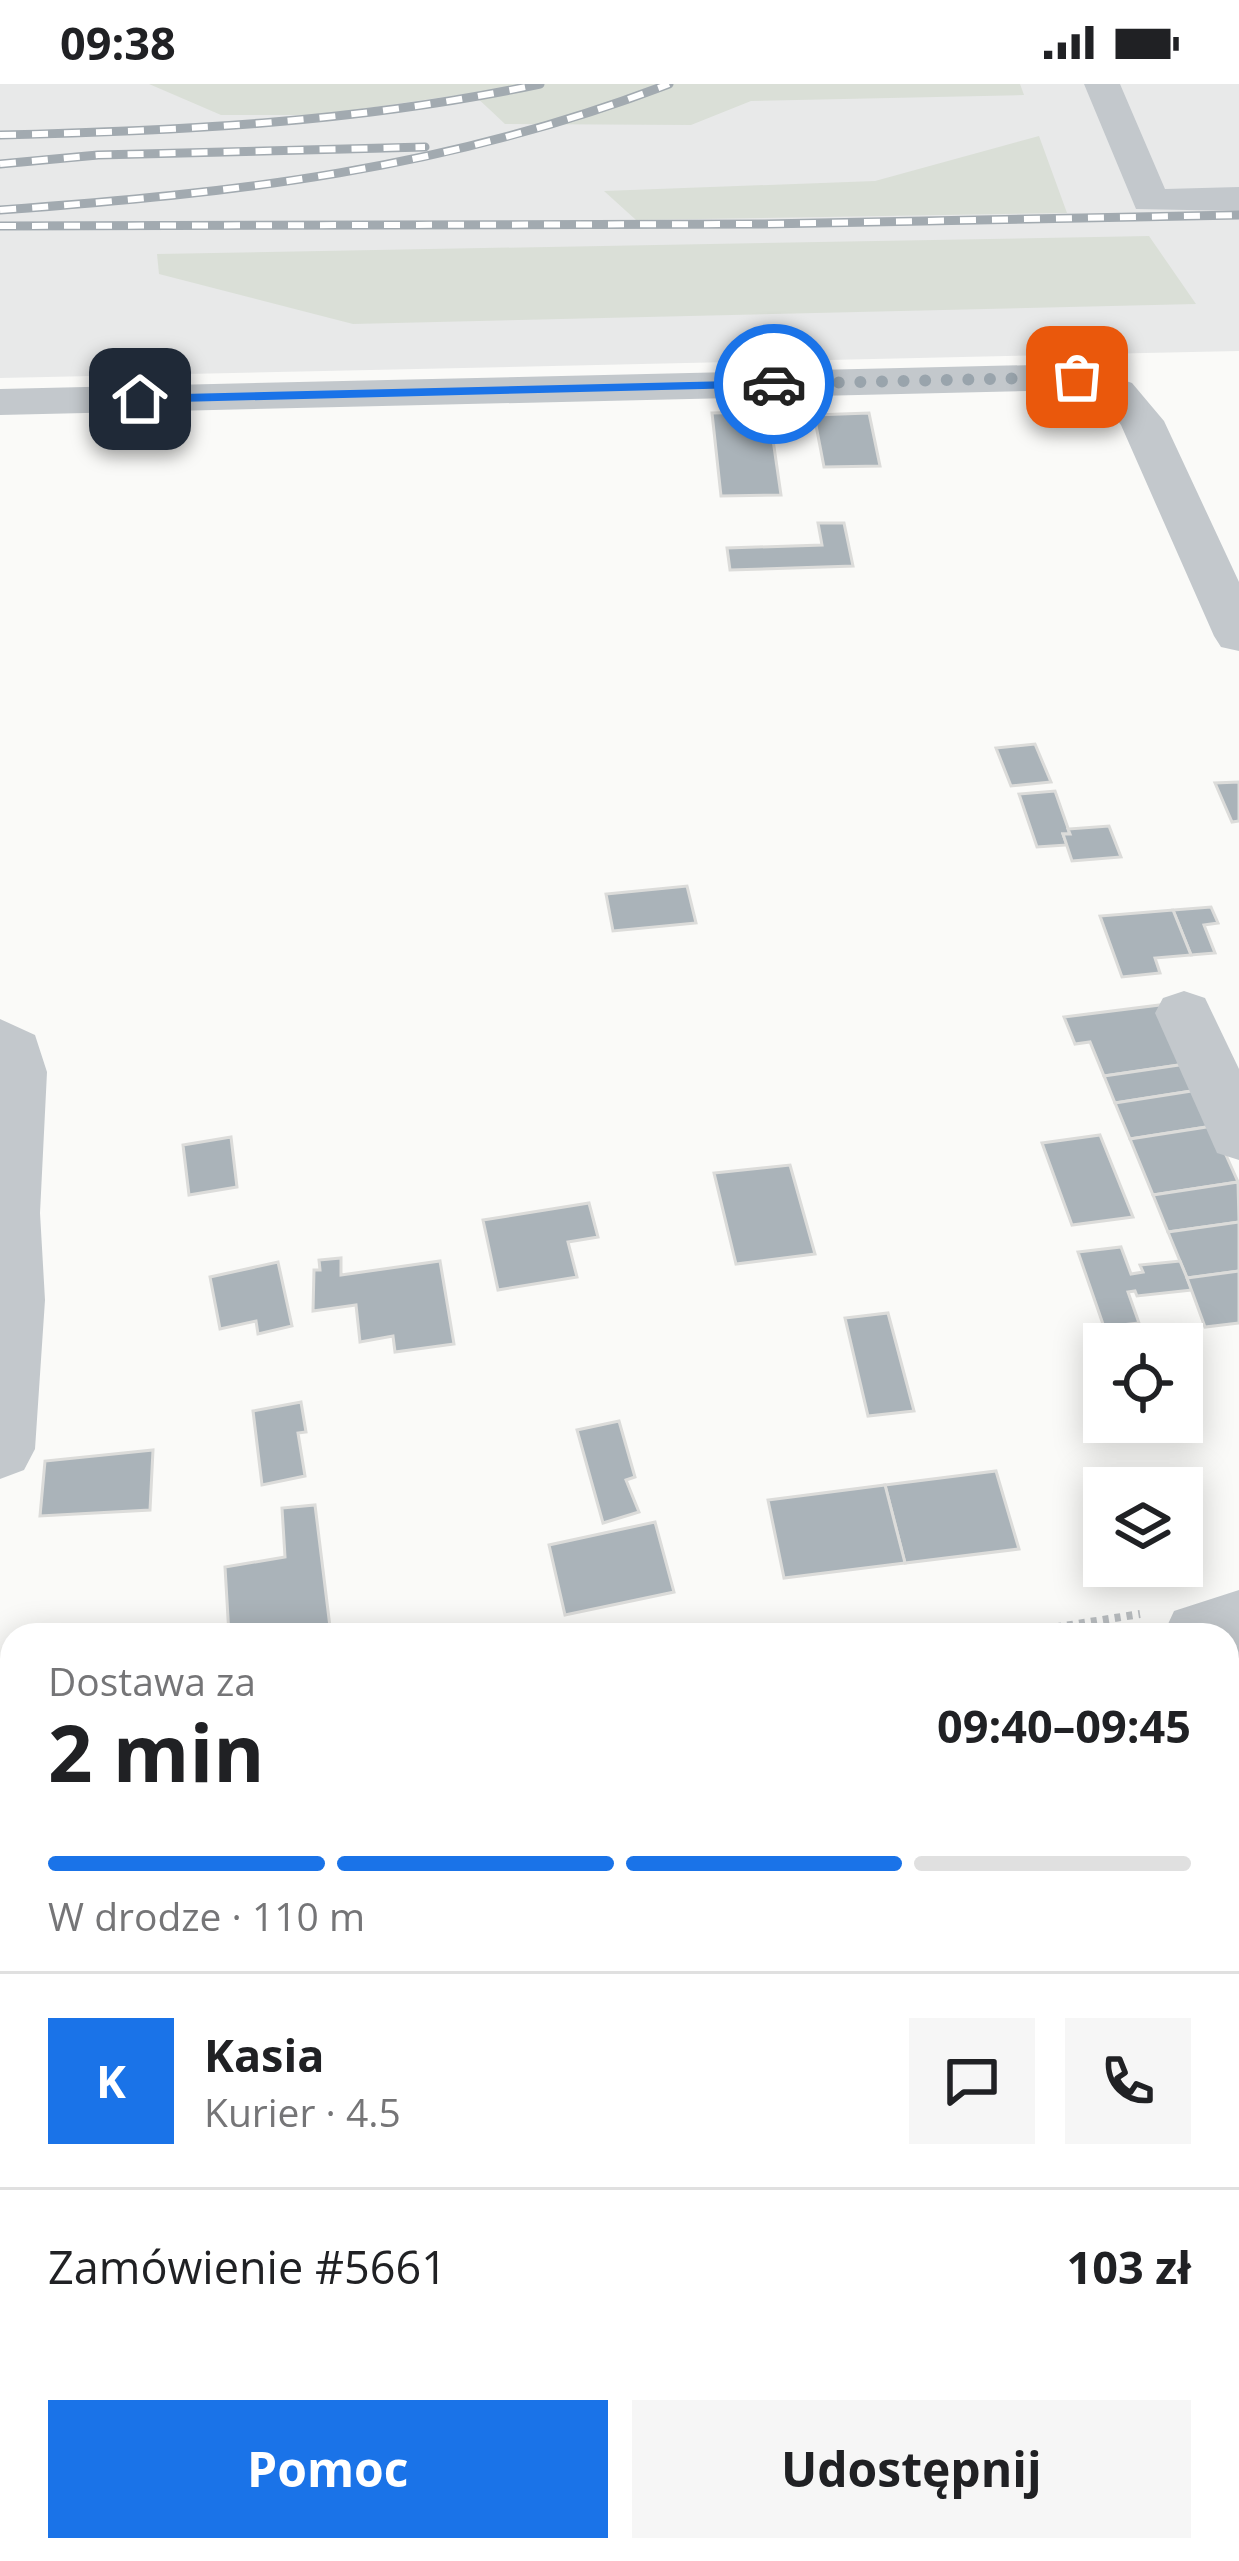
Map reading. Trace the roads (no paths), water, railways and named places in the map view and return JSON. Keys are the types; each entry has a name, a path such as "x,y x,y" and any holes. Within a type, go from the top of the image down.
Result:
{"street":[{"path":"1102,84 1150,201 1239,199"},
{"path":"0,402 1077,377 1117,392 1142,421 1239,636"},
{"path":"1184,1012 1239,1136"},
{"path":"0,1041 14,1051 17,1072 8,1214 12,1300 0,1449"},
{"path":"1179,1622 1209,1623"}],"railway":[{"path":"0,135 136,131 338,116 540,84"},
{"path":"0,210 173,195 339,173 503,138 669,84"},
{"path":"0,164 98,155 425,147"},
{"path":"0,226 765,224 1239,215"}]}
